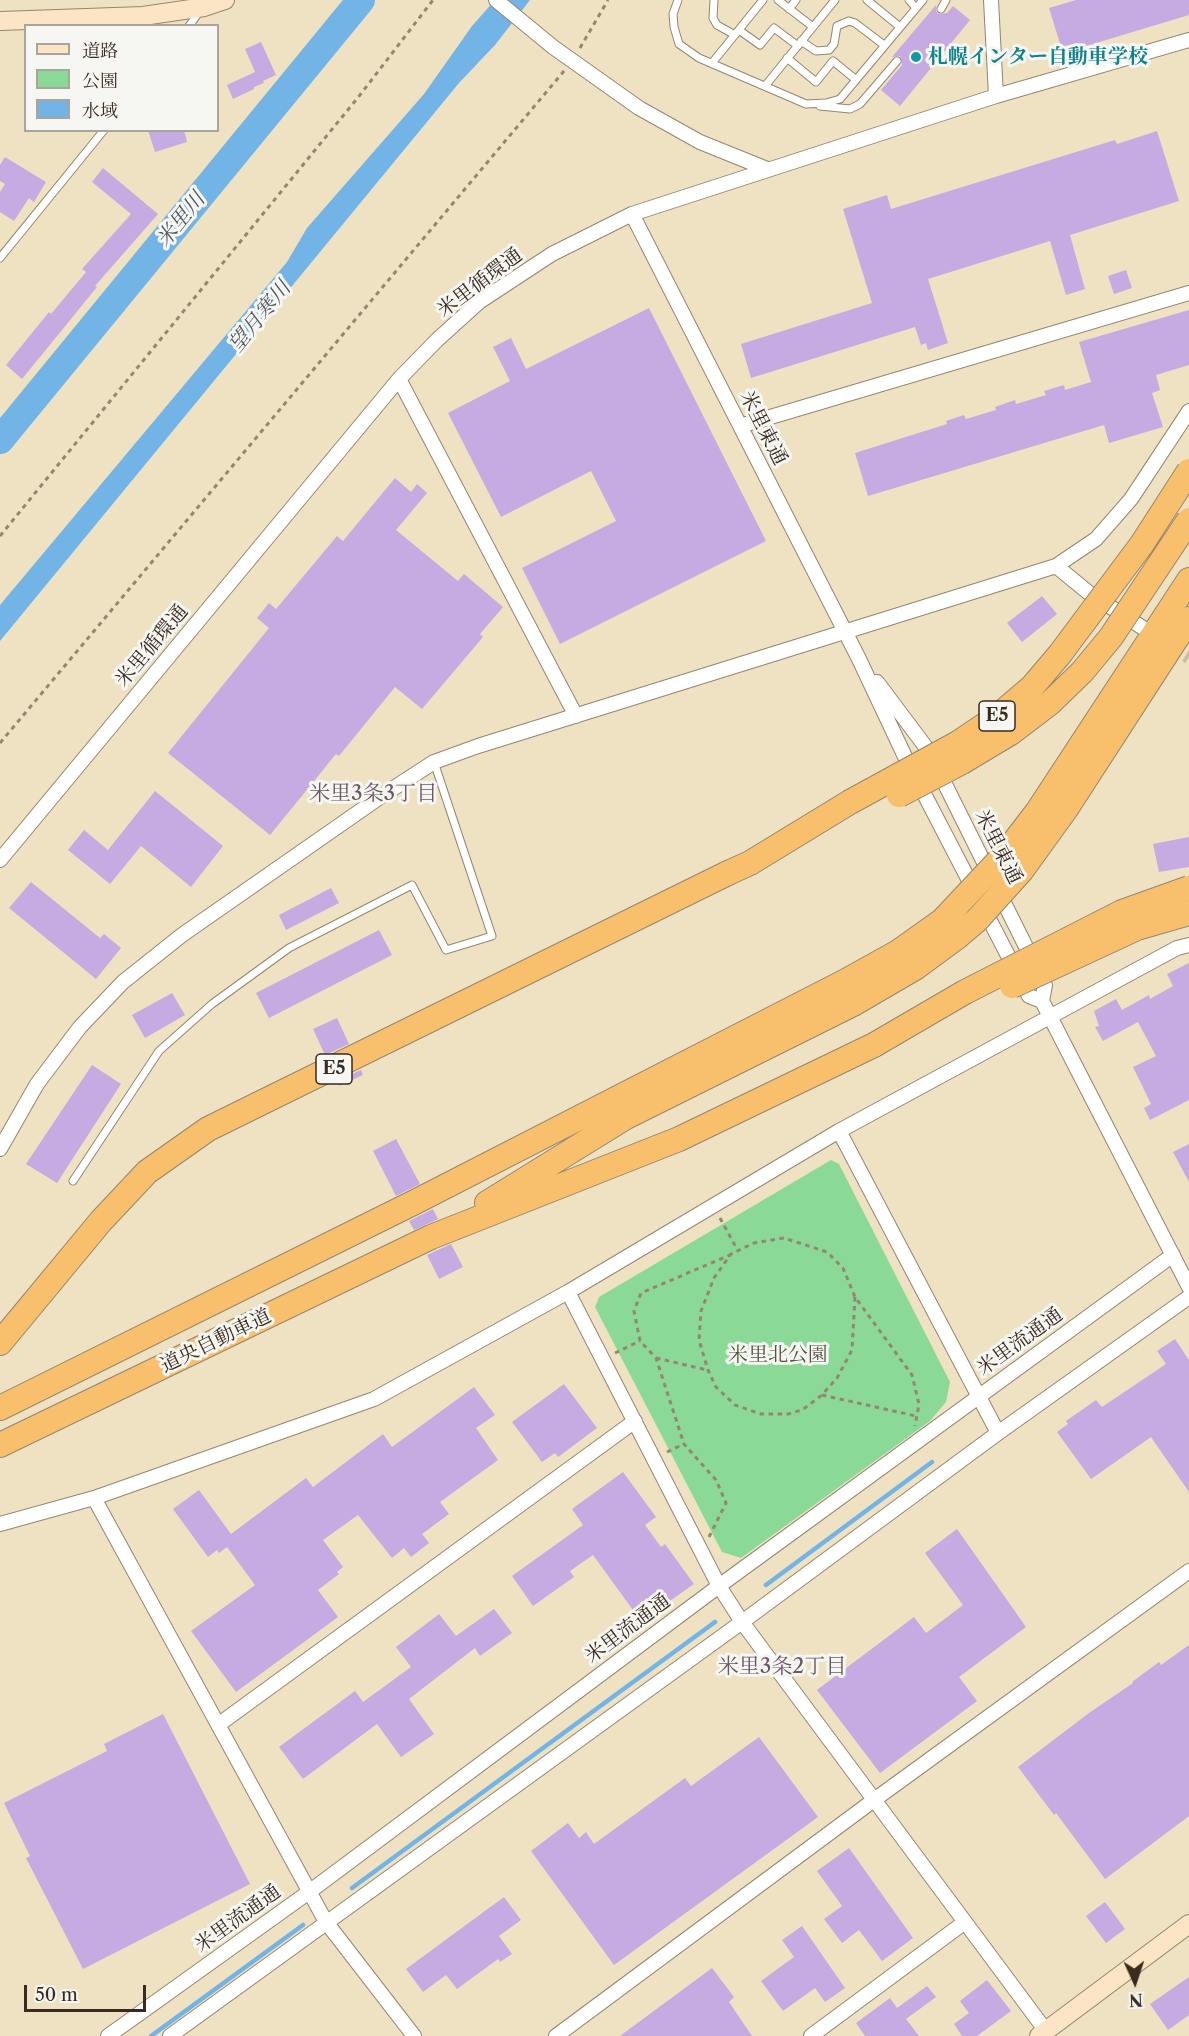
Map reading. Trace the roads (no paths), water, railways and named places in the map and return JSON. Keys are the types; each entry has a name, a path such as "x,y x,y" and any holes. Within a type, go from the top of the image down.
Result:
{"highway":[{"name":"E5","path":"0,1343 101,1221 147,1172 208,1129 750,863 850,802 958,743 998,716 1032,687 1060,654 1142,544 1189,471"},
{"path":"750,863 858,817 962,762 1012,732 1041,710 1082,672 1111,637 1189,520"},
{"path":"1013,863 1037,812 1189,579"},
{"path":"431,1237 627,1117 855,1003 915,968 950,928 1066,809 1189,619"},
{"path":"431,1237 679,1139 874,1045 965,992 1122,912 1189,888"},
{"path":"874,1045 966,1007 1137,928 1189,913"},
{"path":"0,1408 415,1202 844,982 898,951 950,928"},
{"name":"道央自動車道","path":"0,1445 431,1237"}],"street":[{"path":"0,21 143,16 204,7 225,0"},
{"path":"496,0 553,47 649,114 700,142 767,169"},
{"path":"991,0 996,96"},
{"name":"米里循環通","path":"0,860 399,379 436,340 479,302 552,254 632,214 996,96 1189,40"},
{"name":"米里東通","path":"632,214 860,659 907,761 1029,996 1042,1000"},
{"path":"740,426 1189,293"},
{"path":"399,379 576,716"},
{"path":"0,1149 38,1084 80,1027 123,982 182,935 434,762 478,746 1056,566 1096,539 1131,499 1189,411"},
{"path":"1056,566 1089,593 1143,628"},
{"name":"米里東通","path":"860,659 928,750 1045,985 1042,1000 1189,1287"},
{"path":"0,1524 94,1498 374,1399 568,1292 839,1131 1177,948 1189,945"},
{"path":"839,1131 998,1433"},
{"name":"米里流通通","path":"108,2036 309,1892 719,1586 1173,1255"},
{"path":"568,1292 719,1586 742,1622 965,1922 1043,2034 1189,1924"},
{"path":"170,2036 742,1622 998,1433 1189,1297"},
{"path":"218,1725 635,1421"},
{"path":"94,1498 326,1922 414,2036"},
{"path":"556,2036 874,1800 1189,1571"},
{"path":"811,2036 965,1922"}],"lane":[{"path":"678,0 673,14 679,44 699,58 806,104 850,109 860,104 897,61"},
{"path":"714,0 713,18 717,25 760,45 774,28 816,51 829,50 834,44 837,26 849,21 884,45"},
{"path":"712,63 763,0"},
{"path":"778,0 813,27"},
{"path":"789,9 796,0"},
{"path":"765,86 835,0"},
{"path":"867,0 900,27"},
{"path":"909,0 916,8"},
{"path":"806,104 826,103 840,99 923,0"},
{"path":"941,9 946,0"},
{"path":"191,24 204,7"},
{"path":"787,58 816,82 833,62 855,79"},
{"path":"0,258 102,132"},
{"path":"73,1181 159,1051 213,1004 289,948 412,885 446,950 492,936 434,762"}],"water":[{"name":"望月寒川","path":"495,0 530,0 495,45 459,83 0,641 0,605 287,262 307,228 424,94 472,26"}],"waterway":[{"name":"米里川","path":"0,440 361,0"},
{"path":"766,1585 932,1462"},
{"path":"352,1888 715,1622"},
{"path":"151,2036 303,1925"}],"tunnel":[{"path":"1168,644 1189,657"}],"place":[{"name":"札幌インター自動車学校","path":"916,57"}],"district":[{"name":"米里3条3丁目","path":"373,794"},
{"name":"米里3条2丁目","path":"782,1667"}],"park label":[{"name":"米里北公園","path":"778,1355"}]}
